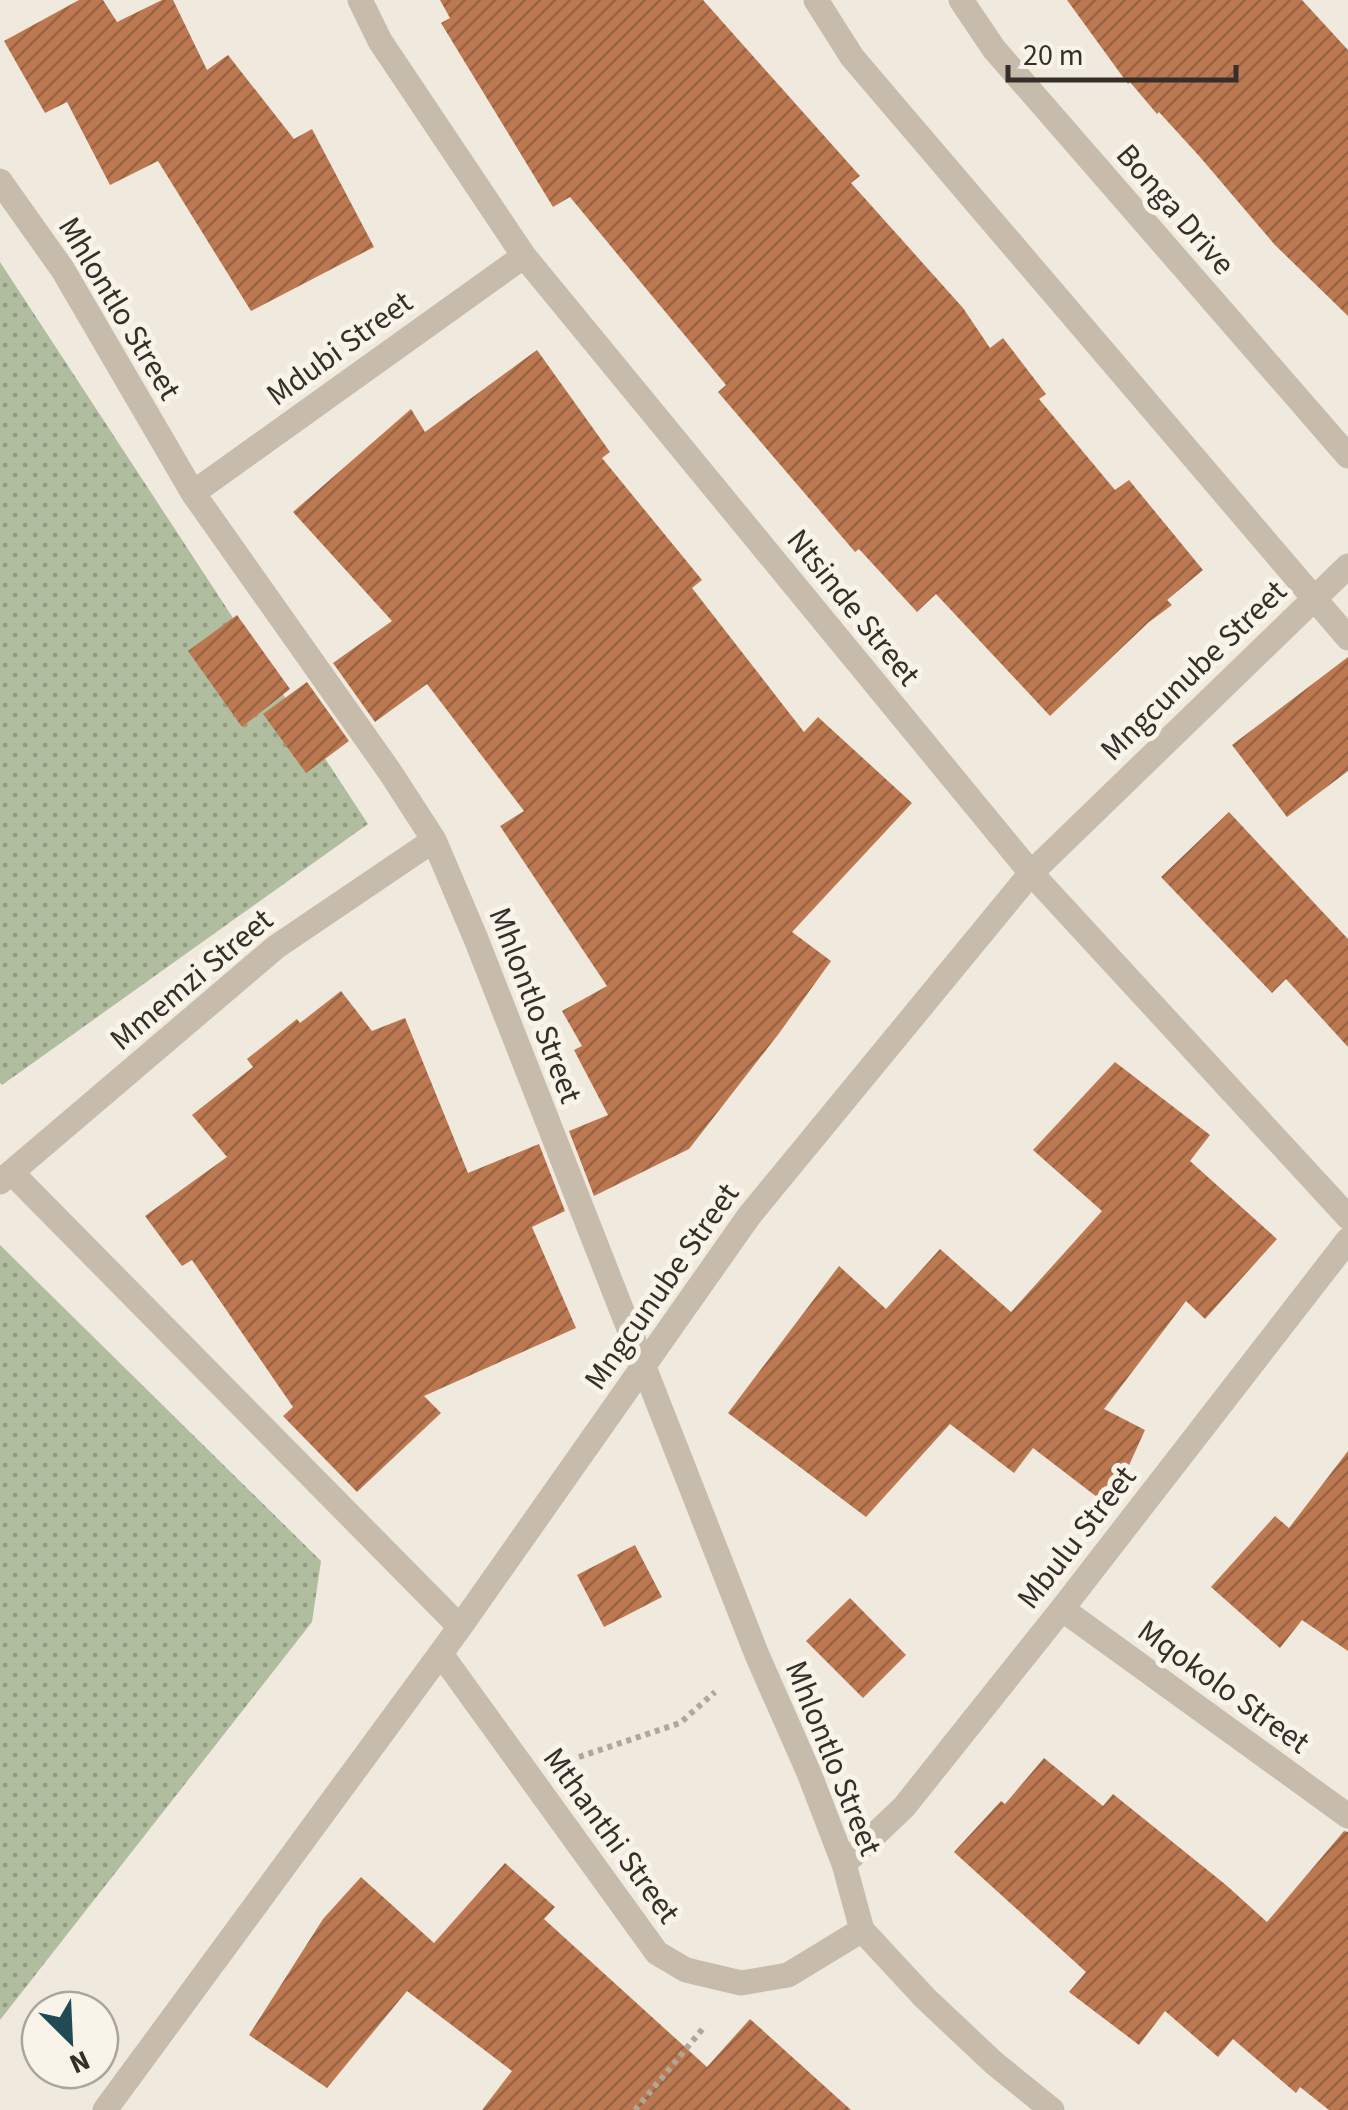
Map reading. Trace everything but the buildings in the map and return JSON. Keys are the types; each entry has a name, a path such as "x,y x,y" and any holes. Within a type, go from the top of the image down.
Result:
{"street":[{"name":"Ntsinde Street","path":"360,0 380,41 524,256 1031,873 1348,1217"},
{"path":"816,0 852,58 1348,638"},
{"name":"Bonga Drive","path":"962,0 994,49 1348,456"},
{"name":"Mhlontlo Street","path":"0,181 63,270 192,493 434,840 757,1655 810,1773 844,1864 862,1930"},
{"name":"Mdubi Street","path":"192,493 524,256"},
{"name":"Mngcunube Street","path":"105,2110 441,1654 749,1216 1031,873 1348,566"},
{"name":"Mmemzi Street","path":"6,1178 276,947 434,840"},
{"path":"6,1178 460,1627"},
{"name":"Mbulu Street","path":"844,1864 904,1807 1348,1240"},
{"name":"Mqokolo Street","path":"1062,1609 1348,1816"},
{"name":"Mthanthi Street","path":"441,1654 657,1953 686,1970 741,1983 788,1975 862,1930"},
{"path":"862,1930 924,1998 1052,2110"}],"path":[{"path":"528,1775 680,1723 757,1655"},
{"path":"635,2110 741,1983"}],"green space":[{"path":"0,262 368,824 2,1085 0,1083"},
{"path":"0,1245 321,1561 312,1622 0,2020"}]}
